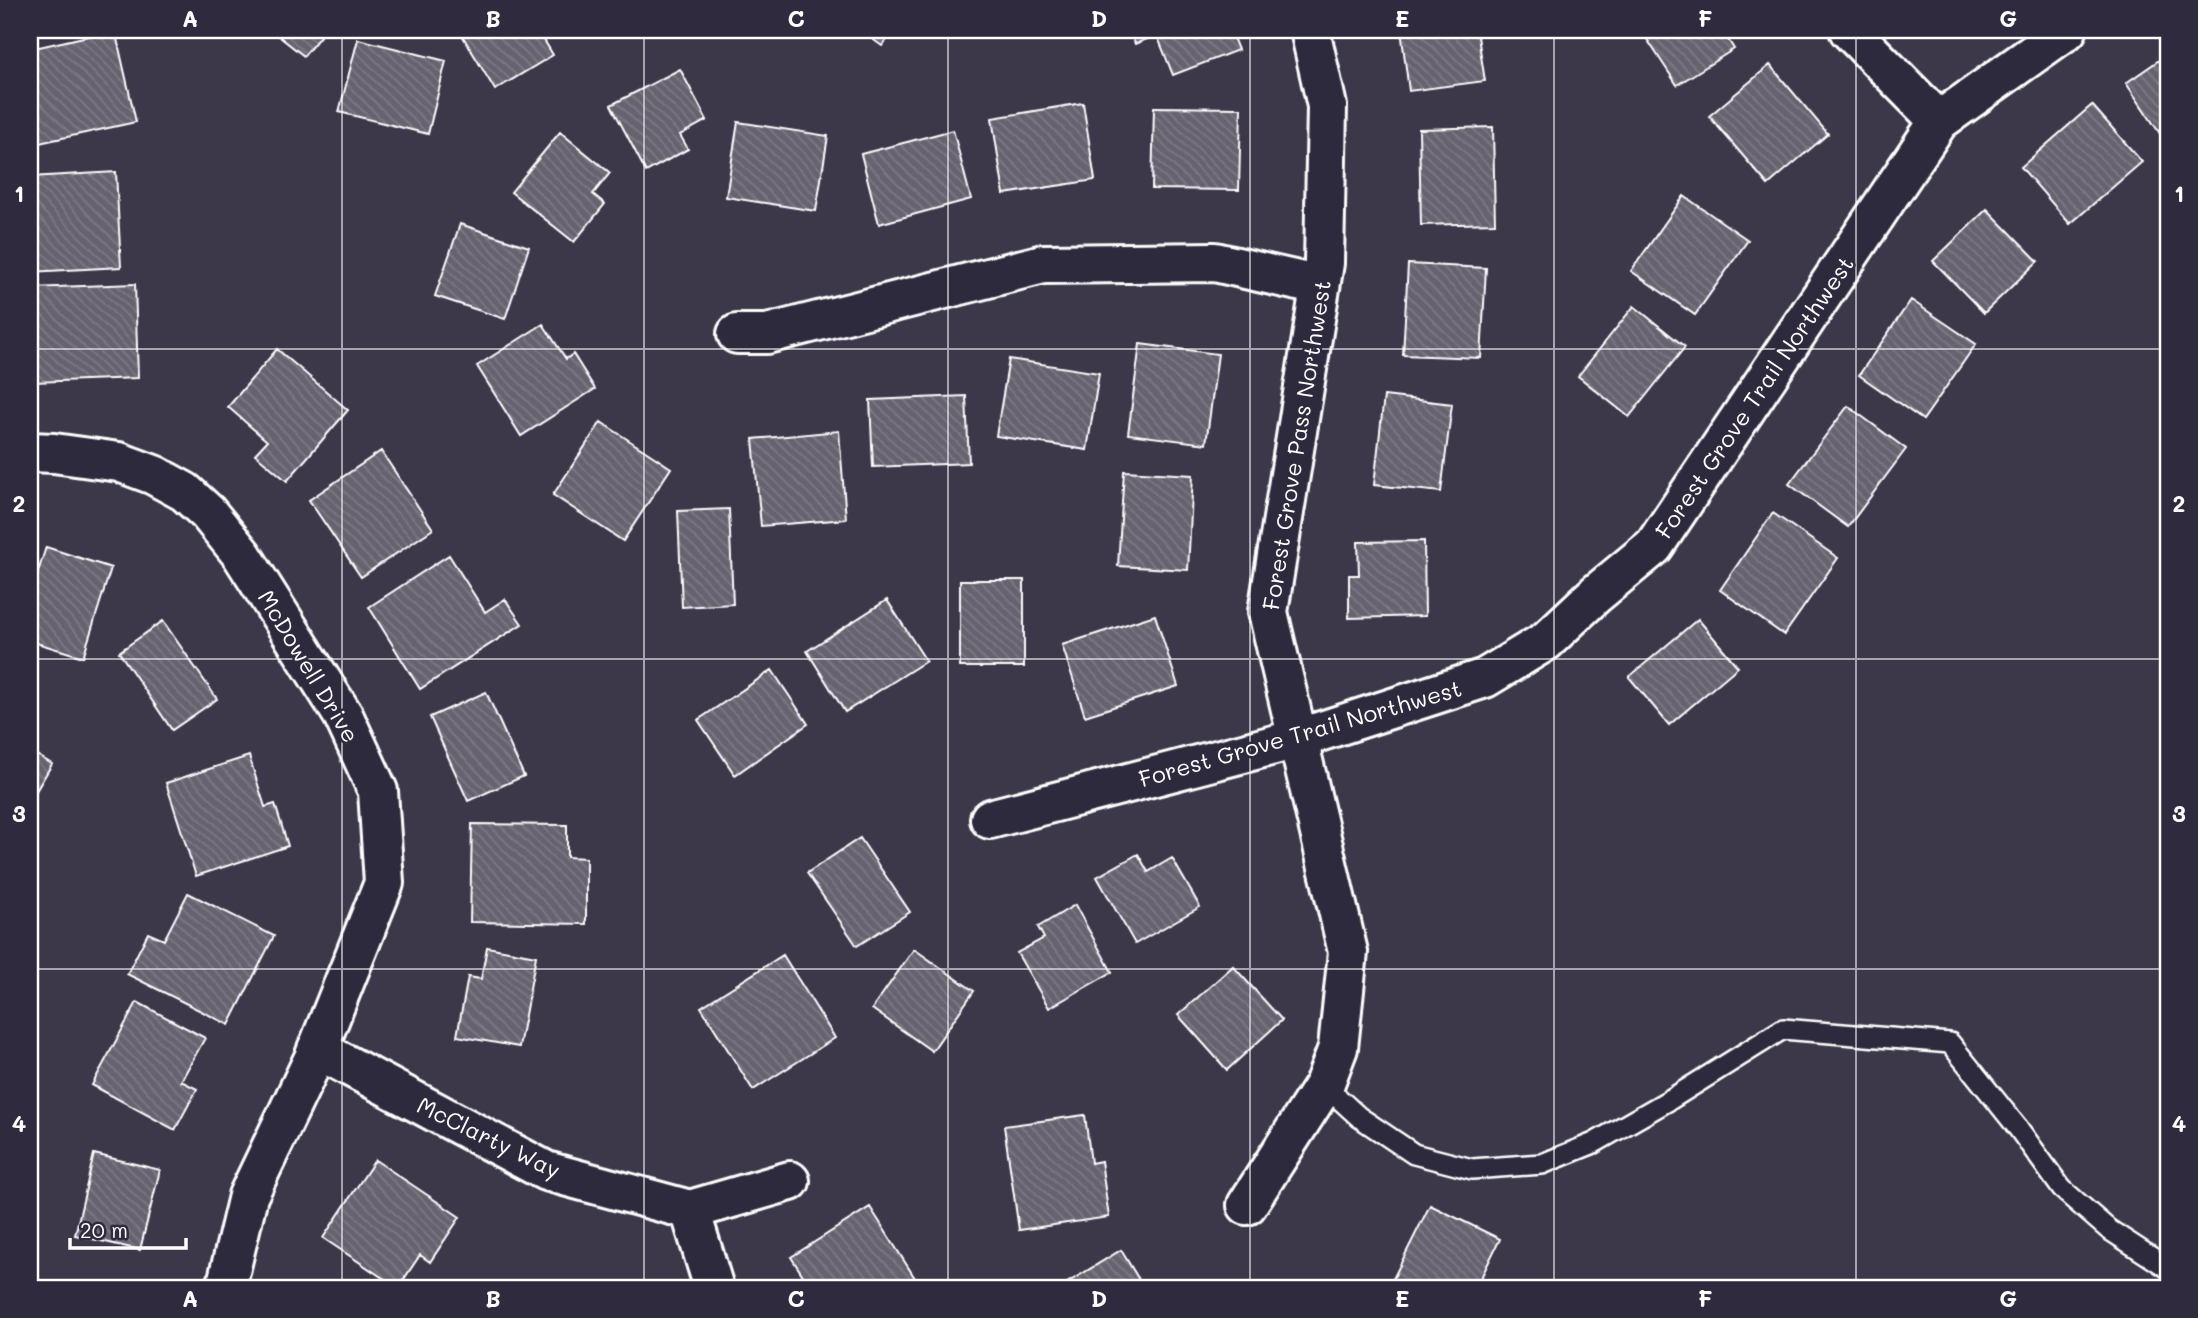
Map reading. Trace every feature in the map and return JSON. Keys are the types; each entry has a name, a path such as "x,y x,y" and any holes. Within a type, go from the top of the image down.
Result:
{"street":[{"name":"Forest Grove Pass Northwest","path":"1247,1205 1324,1085 1338,1048 1348,952 1268,612 1324,263 1327,106 1310,30"},
{"path":"1849,30 1940,121"},
{"name":"Forest Grove Trail Northwest","path":"990,819 1297,739 1485,678 1546,641 1596,594 1654,547 1940,121 2067,30"},
{"path":"737,334 767,334 1043,264 1215,262 1321,286"},
{"name":"McDowell Drive","path":"30,452 120,462 154,475 185,492 208,513 242,555 343,715 378,791 384,883 317,1049 248,1196 226,1288"},
{"name":"McClarty Way","path":"317,1049 546,1171 690,1210"},
{"path":"714,1288 690,1210 790,1181"}],"lane":[{"path":"1324,1085 1359,1117 1414,1154 1472,1170 1542,1164 1594,1143 1783,1029 1951,1043 2062,1189 2108,1228 2166,1267"}],"building":[{"path":"115,30 136,122 30,145 30,49"},
{"path":"271,30 325,30 304,56"},
{"path":"459,30 538,30 553,55 495,90"},
{"path":"860,30 895,30 882,46"},
{"path":"1130,30 1230,30 1238,50 1173,75 1157,35 1135,44"},
{"path":"1401,30 1477,30 1485,81 1409,91"},
{"path":"1641,30 1722,30 1734,49 1677,85"},
{"path":"358,39 446,61 428,134 339,112"},
{"path":"2168,54 2168,144 2167,144 2126,83"},
{"path":"1770,65 1828,134 1768,185 1709,116"},
{"path":"680,69 707,120 680,135 688,149 646,172 611,105"},
{"path":"1083,103 1095,180 1004,194 992,118"},
{"path":"2092,105 2142,162 2070,224 2021,167"},
{"path":"1154,107 1241,108 1239,190 1152,189"},
{"path":"738,122 828,136 816,211 726,197"},
{"path":"1493,127 1495,223 1421,225 1419,129"},
{"path":"953,130 971,199 879,224 861,154"},
{"path":"560,132 610,173 593,194 605,204 574,242 511,192"},
{"path":"116,172 121,267 30,272 30,177"},
{"path":"1684,196 1748,240 1695,315 1631,271"},
{"path":"1987,209 2038,261 1984,313 1933,261"},
{"path":"460,224 529,247 505,319 435,296"},
{"path":"1408,264 1486,268 1481,358 1403,355"},
{"path":"135,284 138,378 34,382 31,288"},
{"path":"1911,300 1976,344 1923,420 1859,375"},
{"path":"1634,306 1685,347 1629,417 1578,376"},
{"path":"543,324 566,359 573,354 595,389 521,436 477,366"},
{"path":"1140,344 1218,354 1206,444 1128,434"},
{"path":"277,349 348,410 287,481 255,454 267,441 228,407"},
{"path":"1009,359 1099,373 1087,450 996,436"},
{"path":"966,396 969,463 873,467 870,400"},
{"path":"1384,396 1452,404 1441,492 1374,485"},
{"path":"1848,406 1906,449 1848,527 1789,484"},
{"path":"601,422 671,468 623,541 553,495"},
{"path":"839,431 846,519 761,526 753,439"},
{"path":"381,451 433,529 361,577 309,500"},
{"path":"1124,471 1193,475 1188,570 1118,566"},
{"path":"729,509 733,604 682,607 678,511"},
{"path":"1773,513 1838,558 1784,635 1720,590"},
{"path":"1424,541 1425,616 1349,618 1349,575 1359,575 1358,542"},
{"path":"46,547 111,568 83,657 30,641 30,597"},
{"path":"449,555 485,612 505,599 522,624 420,689 369,607"},
{"path":"960,580 1024,580 1024,667 960,667"},
{"path":"887,600 926,661 845,712 807,651"},
{"path":"1155,615 1178,686 1085,716 1062,645"},
{"path":"1698,619 1738,667 1669,725 1629,677"},
{"path":"163,621 217,699 172,730 119,652"},
{"path":"772,670 808,724 735,775 698,720"},
{"path":"486,692 524,776 468,801 430,717"},
{"path":"30,751 52,764 30,801"},
{"path":"249,756 265,807 275,804 288,846 196,876 166,783"},
{"path":"472,824 567,825 567,857 586,858 586,924 470,922"},
{"path":"860,838 910,912 857,946 807,873"},
{"path":"1138,854 1148,872 1172,858 1200,907 1135,944 1097,877"},
{"path":"188,893 274,936 229,1025 127,974 148,933 164,940"},
{"path":"1075,905 1112,972 1049,1008 1017,953 1044,938 1038,927"},
{"path":"487,947 536,956 519,1047 457,1036 468,977 481,979"},
{"path":"914,949 974,991 932,1051 872,1009"},
{"path":"783,955 835,1038 753,1090 701,1007"},
{"path":"1233,966 1282,1020 1227,1070 1178,1015"},
{"path":"137,1002 205,1038 181,1081 197,1089 175,1130 92,1085"},
{"path":"1085,1115 1091,1163 1101,1161 1109,1217 1019,1230 1004,1126"},
{"path":"94,1154 160,1170 140,1250 75,1235"},
{"path":"375,1160 460,1217 430,1262 420,1255 398,1288 323,1238"},
{"path":"1430,1205 1500,1239 1476,1288 1396,1288 1390,1285"},
{"path":"870,1207 920,1286 811,1288 791,1257"},
{"path":"1121,1250 1144,1288 1070,1288 1067,1283"},
{"path":"67,1282 133,1287 133,1288 66,1288"}]}
